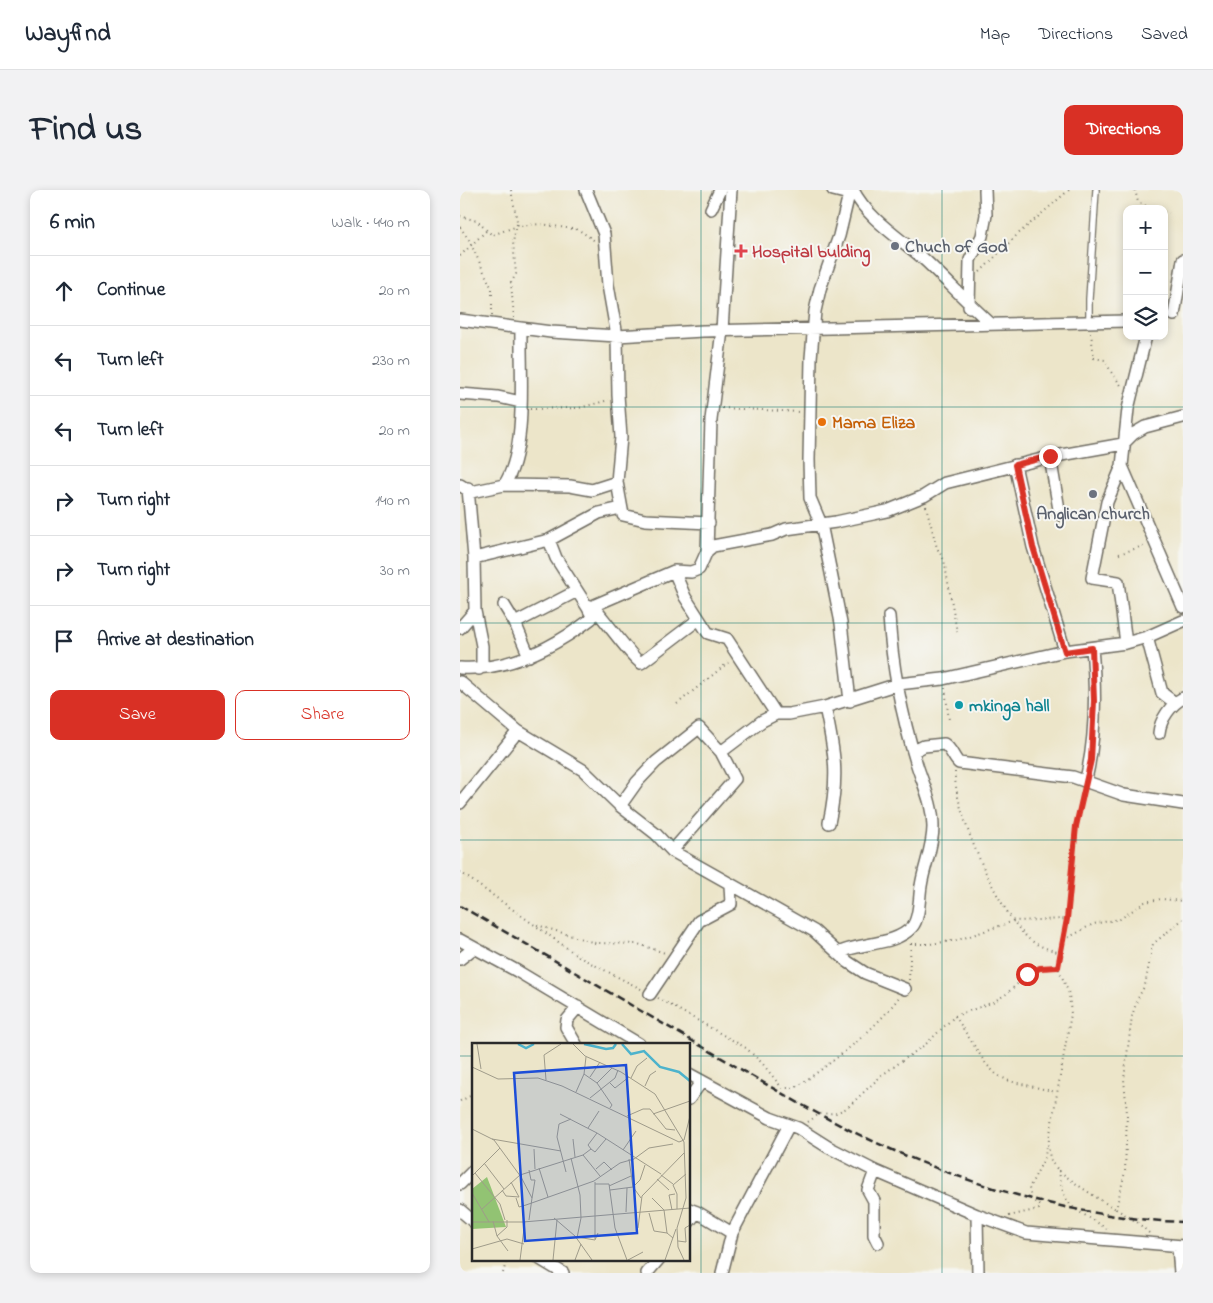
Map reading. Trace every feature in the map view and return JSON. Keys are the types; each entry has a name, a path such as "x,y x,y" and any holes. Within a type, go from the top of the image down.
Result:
{"street":[{"path":"586,190 604,234 608,285 617,336 618,395 622,437 617,482 623,516 627,518 709,523"},
{"path":"711,209 720,190"},
{"path":"590,607 674,571 691,572 699,569 707,551 712,408 722,330 731,190"},
{"path":"833,190 851,191 874,218 928,263 990,323"},
{"path":"967,323 970,304 970,257 980,242 985,224 986,190"},
{"path":"850,701 841,623 821,524 810,498 809,489 813,328 820,289 839,236 851,191"},
{"path":"1174,316 1183,260"},
{"path":"460,320 517,329 617,336 722,330 967,323 1123,321"},
{"path":"504,485 515,462 521,405 517,329"},
{"path":"1126,643 1118,582 1092,578 1107,502 1122,466 1123,444 1131,398 1145,340"},
{"path":"460,394 498,397 521,405"},
{"path":"707,551 719,544 752,540 786,529 887,511 924,496 945,483 1050,456 1123,444 1133,434 1146,427 1183,417"},
{"path":"1050,456 1060,514"},
{"path":"1015,465 1033,547 1065,652"},
{"path":"1122,466 1183,607"},
{"path":"479,669 482,666 482,646 475,610 474,558 463,489 471,492 504,485 570,486 592,490 617,482"},
{"path":"474,558 549,540 599,513 621,508"},
{"path":"549,540 556,558 577,591 626,646 636,661 640,663 699,619"},
{"path":"674,571 685,597 708,633 727,639 776,714"},
{"path":"515,622 577,591"},
{"path":"504,605 515,622 529,656"},
{"path":"460,668 479,669 503,665 529,656 568,636 591,619 590,607"},
{"path":"460,628 475,610"},
{"path":"838,953 849,947 902,936 914,926 922,876 932,841 932,804 914,751 891,656 889,616"},
{"path":"721,752 762,721 776,714 789,714 850,701 898,684 943,678 1065,652 1126,643 1148,637 1183,621"},
{"path":"1148,637 1162,693 1179,700 1163,718 1159,733"},
{"path":"1086,779 1091,760 1094,701 1092,648"},
{"path":"460,682 518,731 583,770 620,806 656,834 672,851 814,931 865,974 905,989"},
{"path":"825,707 835,750 836,769 829,823"},
{"path":"620,806 637,782 656,762 699,728 721,752 735,779 672,851"},
{"path":"460,802 518,731"},
{"path":"914,751 924,746 944,744 952,750 955,760 959,763 1050,772 1086,779 1124,794 1183,804"},
{"path":"650,994 699,920 732,904 730,885"},
{"path":"460,940 637,1043"},
{"path":"460,959 474,948"},
{"path":"575,1043 566,1027 567,1020 578,1007"},
{"path":"690,1075 876,1171 977,1215 1030,1234 1176,1246 1180,1273"},
{"path":"690,1098 702,1081"},
{"path":"722,1273 732,1233 793,1127"},
{"path":"876,1171 868,1190 874,1201 874,1235 878,1243"},
{"path":"460,1184 472,1172"},
{"path":"460,1210 472,1220"},
{"path":"693,1210 732,1233"},
{"path":"977,1215 978,1273"},
{"path":"545,1260 563,1273"},
{"path":"647,1273 658,1260"}],"lane":[{"path":"1089,321 1088,298 1096,190"}],"path":[{"path":"511,190 516,205 517,224 515,227 513,249 516,274 511,282 517,329"},
{"path":"970,279 1068,190"},
{"path":"1135,190 1138,202 1144,205"},
{"path":"460,216 477,221 492,235 515,227"},
{"path":"517,224 524,227 545,225 579,230 605,248"},
{"path":"460,227 492,289 491,325"},
{"path":"460,256 472,247 486,231"},
{"path":"1089,321 1094,358 1105,360 1111,372 1131,398"},
{"path":"521,405 579,408 602,403 618,395"},
{"path":"712,408 810,412"},
{"path":"924,496 937,548 944,560 957,632"},
{"path":"1119,554 1155,542"},
{"path":"677,704 724,665 738,656"},
{"path":"943,678 949,720"},
{"path":"955,760 954,782 977,852 997,895 1028,938 1040,947 1061,953"},
{"path":"994,1220 1028,1210 1039,1209 1040,1206 1031,1199 1029,1188 1044,1159 1048,1145 1071,1014 1069,994 1058,967 1067,919 1076,826 1086,779"},
{"path":"460,872 581,958 732,1039 762,1062 782,1088 795,1088 848,1048 887,1014 909,984 914,926"},
{"path":"1064,940 1092,924 1120,919 1145,902 1161,899 1183,901"},
{"path":"911,944 930,944 958,940 1014,921 1067,919"},
{"path":"1116,1209 1124,1172 1127,1114 1124,1079 1132,1016 1137,1000 1145,985 1154,944 1183,919"},
{"path":"535,924 595,943 638,944 674,957"},
{"path":"793,1127 819,1114 836,1113 846,1108 882,1075 926,1044 955,1016 991,1003 1005,995 1033,970 1058,967"},
{"path":"955,1016 986,1064 997,1075 1009,1082 1056,1092"},
{"path":"460,1101 472,1095"},
{"path":"1048,1145 1052,1162 1059,1170 1102,1202 1176,1246"},
{"path":"1059,1170 1062,1193 1066,1202 1107,1229"},
{"path":"503,1273 507,1260"}],"railway":[{"path":"460,906 802,1105 903,1154 994,1188 1041,1201 1088,1212 1136,1219 1183,1222"}],"place":[{"name":"Chuch of God","path":"895,246"},
{"name":"Hospital bulding","path":"741,251"},
{"name":"Mama Eliza","path":"822,422"},
{"name":"Anglican church","path":"1093,494"},
{"name":"mkinga hall","path":"959,705"}],"route":[{"path":"1027,974 1040,968 1058,967 1067,919 1076,826 1091,760 1094,701 1092,648 1065,652 1044,589 1015,465 1050,456"}]}
